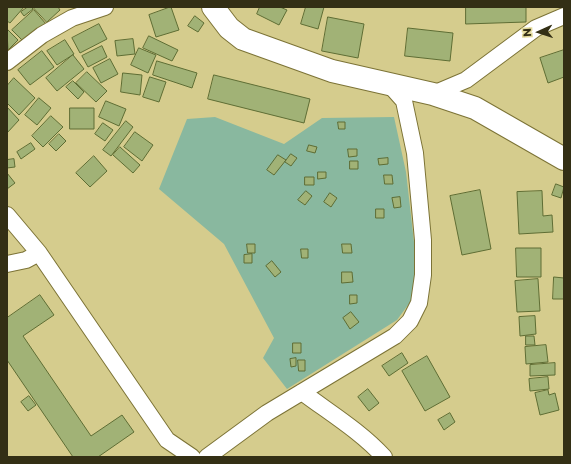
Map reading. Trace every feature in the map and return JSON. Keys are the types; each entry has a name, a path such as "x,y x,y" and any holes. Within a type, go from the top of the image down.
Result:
{"street":[{"path":"7,62 42,35 72,18 105,7"},
{"path":"213,7 229,28 243,39 332,71 432,94 475,108 564,159"},
{"path":"432,94 466,80 536,28 564,16"},
{"path":"207,457 267,413 395,336 410,321 419,302 423,275 423,240 415,153 404,101 388,83"},
{"path":"7,215 39,254 167,440 192,457"},
{"path":"7,264 26,260 39,254"},
{"path":"302,392 351,426 384,457"}],"green space":[{"path":"215,117 284,144 322,118 394,117 406,172 414,242 417,279 411,301 397,320 287,389 263,358 274,338 224,244 159,189 187,119"}],"building":[{"path":"7,7 24,7 10,23 7,21"},
{"path":"28,7 33,9 24,16 21,12"},
{"path":"33,7 58,7 60,10 47,22"},
{"path":"171,7 179,30 156,37 149,15"},
{"path":"260,7 280,7 287,10 279,25 257,14"},
{"path":"306,7 324,7 318,29 301,24"},
{"path":"466,7 526,7 526,22 466,24"},
{"path":"34,10 46,24 25,43 12,30"},
{"path":"195,16 204,23 198,32 188,26"},
{"path":"328,17 364,24 358,58 322,51"},
{"path":"99,24 107,39 80,53 72,38"},
{"path":"408,28 453,33 450,61 405,56"},
{"path":"8,30 18,40 8,50 7,31"},
{"path":"149,36 178,50 172,61 143,48"},
{"path":"133,39 135,54 117,56 115,41"},
{"path":"65,40 74,54 57,65 47,51"},
{"path":"102,46 107,57 88,67 82,56"},
{"path":"139,48 156,55 148,73 131,65"},
{"path":"564,50 564,77 548,83 540,58"},
{"path":"42,51 54,67 30,85 18,70"},
{"path":"73,55 84,69 57,91 46,78"},
{"path":"110,59 118,74 101,83 93,68"},
{"path":"157,61 197,73 192,88 153,75"},
{"path":"87,72 107,91 96,102 76,83"},
{"path":"123,73 142,75 140,95 121,92"},
{"path":"214,75 310,99 304,123 208,99"},
{"path":"150,77 166,82 159,102 143,97"},
{"path":"14,78 35,98 19,115 7,103 7,86"},
{"path":"73,81 84,92 78,99 66,87"},
{"path":"39,98 51,108 37,125 25,115"},
{"path":"106,101 126,109 119,126 99,117"},
{"path":"7,107 19,120 7,133"},
{"path":"70,108 94,108 94,129 70,129"},
{"path":"51,116 63,127 43,147 32,136"},
{"path":"126,121 133,127 111,156 103,150"},
{"path":"338,122 345,122 345,129 339,129"},
{"path":"103,123 113,130 105,141 95,134"},
{"path":"135,132 153,145 142,161 124,147"},
{"path":"59,134 66,141 56,151 49,144"},
{"path":"31,143 35,149 21,159 17,152"},
{"path":"309,145 317,147 315,153 307,151"},
{"path":"120,147 140,165 133,173 113,155"},
{"path":"348,149 357,149 357,156 349,157"},
{"path":"291,154 297,158 291,166 285,162"},
{"path":"278,155 286,160 274,175 267,170"},
{"path":"94,156 107,171 90,187 76,173"},
{"path":"388,158 388,164 379,165 378,159"},
{"path":"14,159 15,167 7,168 7,160"},
{"path":"350,161 358,161 358,169 350,169"},
{"path":"318,172 326,172 326,178 318,179"},
{"path":"7,173 15,183 7,189"},
{"path":"384,175 392,175 393,184 385,184"},
{"path":"305,177 314,177 314,185 305,185"},
{"path":"556,184 564,187 561,198 552,195"},
{"path":"480,190 491,249 462,255 450,196"},
{"path":"306,191 312,196 305,205 298,200"},
{"path":"542,191 543,216 552,215 553,232 519,234 517,192"},
{"path":"330,193 337,198 331,207 324,202"},
{"path":"400,197 401,207 394,208 392,198"},
{"path":"376,209 384,209 384,218 376,218"},
{"path":"247,244 255,244 255,253 248,253"},
{"path":"342,244 351,244 352,253 343,253"},
{"path":"516,248 541,248 541,277 517,277"},
{"path":"301,249 308,249 308,258 302,258"},
{"path":"252,254 252,263 244,263 244,255"},
{"path":"272,261 281,272 275,277 266,266"},
{"path":"342,272 352,272 353,282 342,283"},
{"path":"554,277 564,278 564,299 553,299"},
{"path":"538,279 540,311 517,312 515,281"},
{"path":"40,295 54,315 23,336 91,436 122,415 134,432 98,457 73,457 7,360 7,318"},
{"path":"350,295 357,295 357,303 350,304"},
{"path":"351,312 359,322 350,329 343,318"},
{"path":"535,316 536,334 520,336 519,317"},
{"path":"526,336 534,336 535,345 526,345"},
{"path":"293,343 301,343 301,353 293,353"},
{"path":"546,345 548,362 526,364 525,347"},
{"path":"402,353 408,363 389,376 382,366"},
{"path":"427,356 450,397 425,411 402,371"},
{"path":"296,358 296,366 291,367 290,359"},
{"path":"298,360 305,360 305,371 299,371"},
{"path":"555,363 555,375 530,376 530,365"},
{"path":"548,377 549,389 530,391 529,379"},
{"path":"368,389 379,403 369,411 358,397"},
{"path":"548,390 549,395 555,393 559,410 540,415 535,393"},
{"path":"29,396 36,405 28,411 21,402"},
{"path":"450,413 455,422 444,430 438,420"}]}
